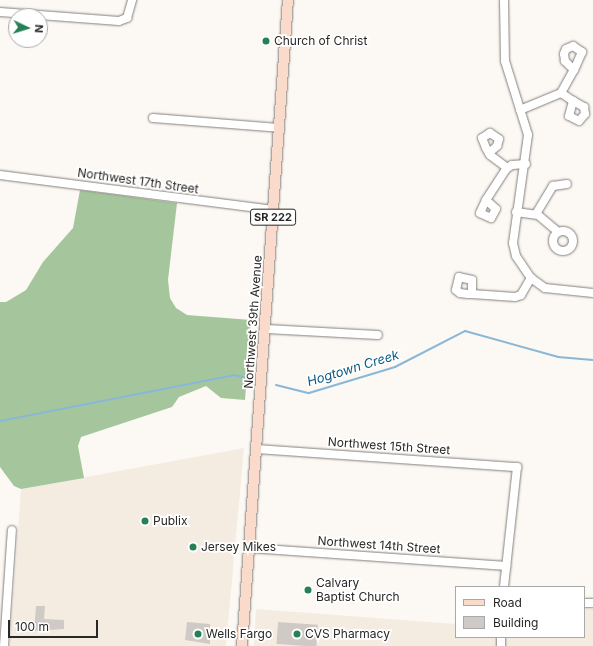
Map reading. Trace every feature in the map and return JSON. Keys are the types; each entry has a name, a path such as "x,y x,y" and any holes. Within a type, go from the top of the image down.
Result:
{"main road":[{"name":"Northwest 39th Avenue","path":"242,646 266,329 288,0"}],"street":[{"path":"0,12 119,21 128,18 132,0"},
{"path":"504,0 505,61 528,135 526,164 516,212 513,243 516,256 531,278 557,291 593,293"},
{"path":"520,110 562,93 574,70"},
{"path":"562,93 573,101"},
{"path":"153,118 279,128"},
{"path":"489,153 507,168"},
{"path":"486,200 507,168 512,164 526,164"},
{"name":"Northwest 17th Street","path":"0,174 274,210"},
{"path":"536,214 553,186 566,184"},
{"path":"516,212 536,214 551,223 558,232"},
{"path":"472,294 515,297 521,295 531,278"},
{"path":"266,329 378,335"},
{"name":"Northwest 15th Street","path":"257,449 501,465 516,469 506,566"},
{"path":"4,646 12,530"},
{"name":"Northwest 14th Street","path":"250,548 506,566"},
{"path":"504,586 506,566"}],"shaded area":[{"path":"244,448 226,646 10,646 21,489"},
{"path":"256,609 455,624 455,638 585,638 585,609 593,609 593,646 254,646"}],"green space":[{"path":"80,190 177,203 168,280 170,298 176,308 187,315 251,320 245,400 221,398 206,386 179,397 172,407 81,437 78,446 84,478 21,489 14,486 0,467 0,302 6,302 26,290 43,262 73,228"}],"building":[{"path":"36,606 45,606 44,619 64,620 64,629 34,631"},
{"name":"Wells Fargo","path":"187,622 210,624 210,644 185,640"},
{"name":"CVS Pharmacy","path":"278,622 318,625 316,646 276,644"}],"waterway":[{"name":"Hogtown Creek","path":"276,385 309,393 395,367 465,331 558,357 593,360"},
{"name":"Hogtown Creek","path":"0,421 234,375 247,378"}],"place":[{"name":"Church of Christ","path":"266,41"},
{"name":"Publix","path":"145,521"},
{"name":"Jersey Mikes","path":"193,547"},
{"name":"Calvary Baptist Church","path":"308,590"},
{"name":"Wells Fargo","path":"198,634"},
{"name":"CVS Pharmacy","path":"297,634"}]}
